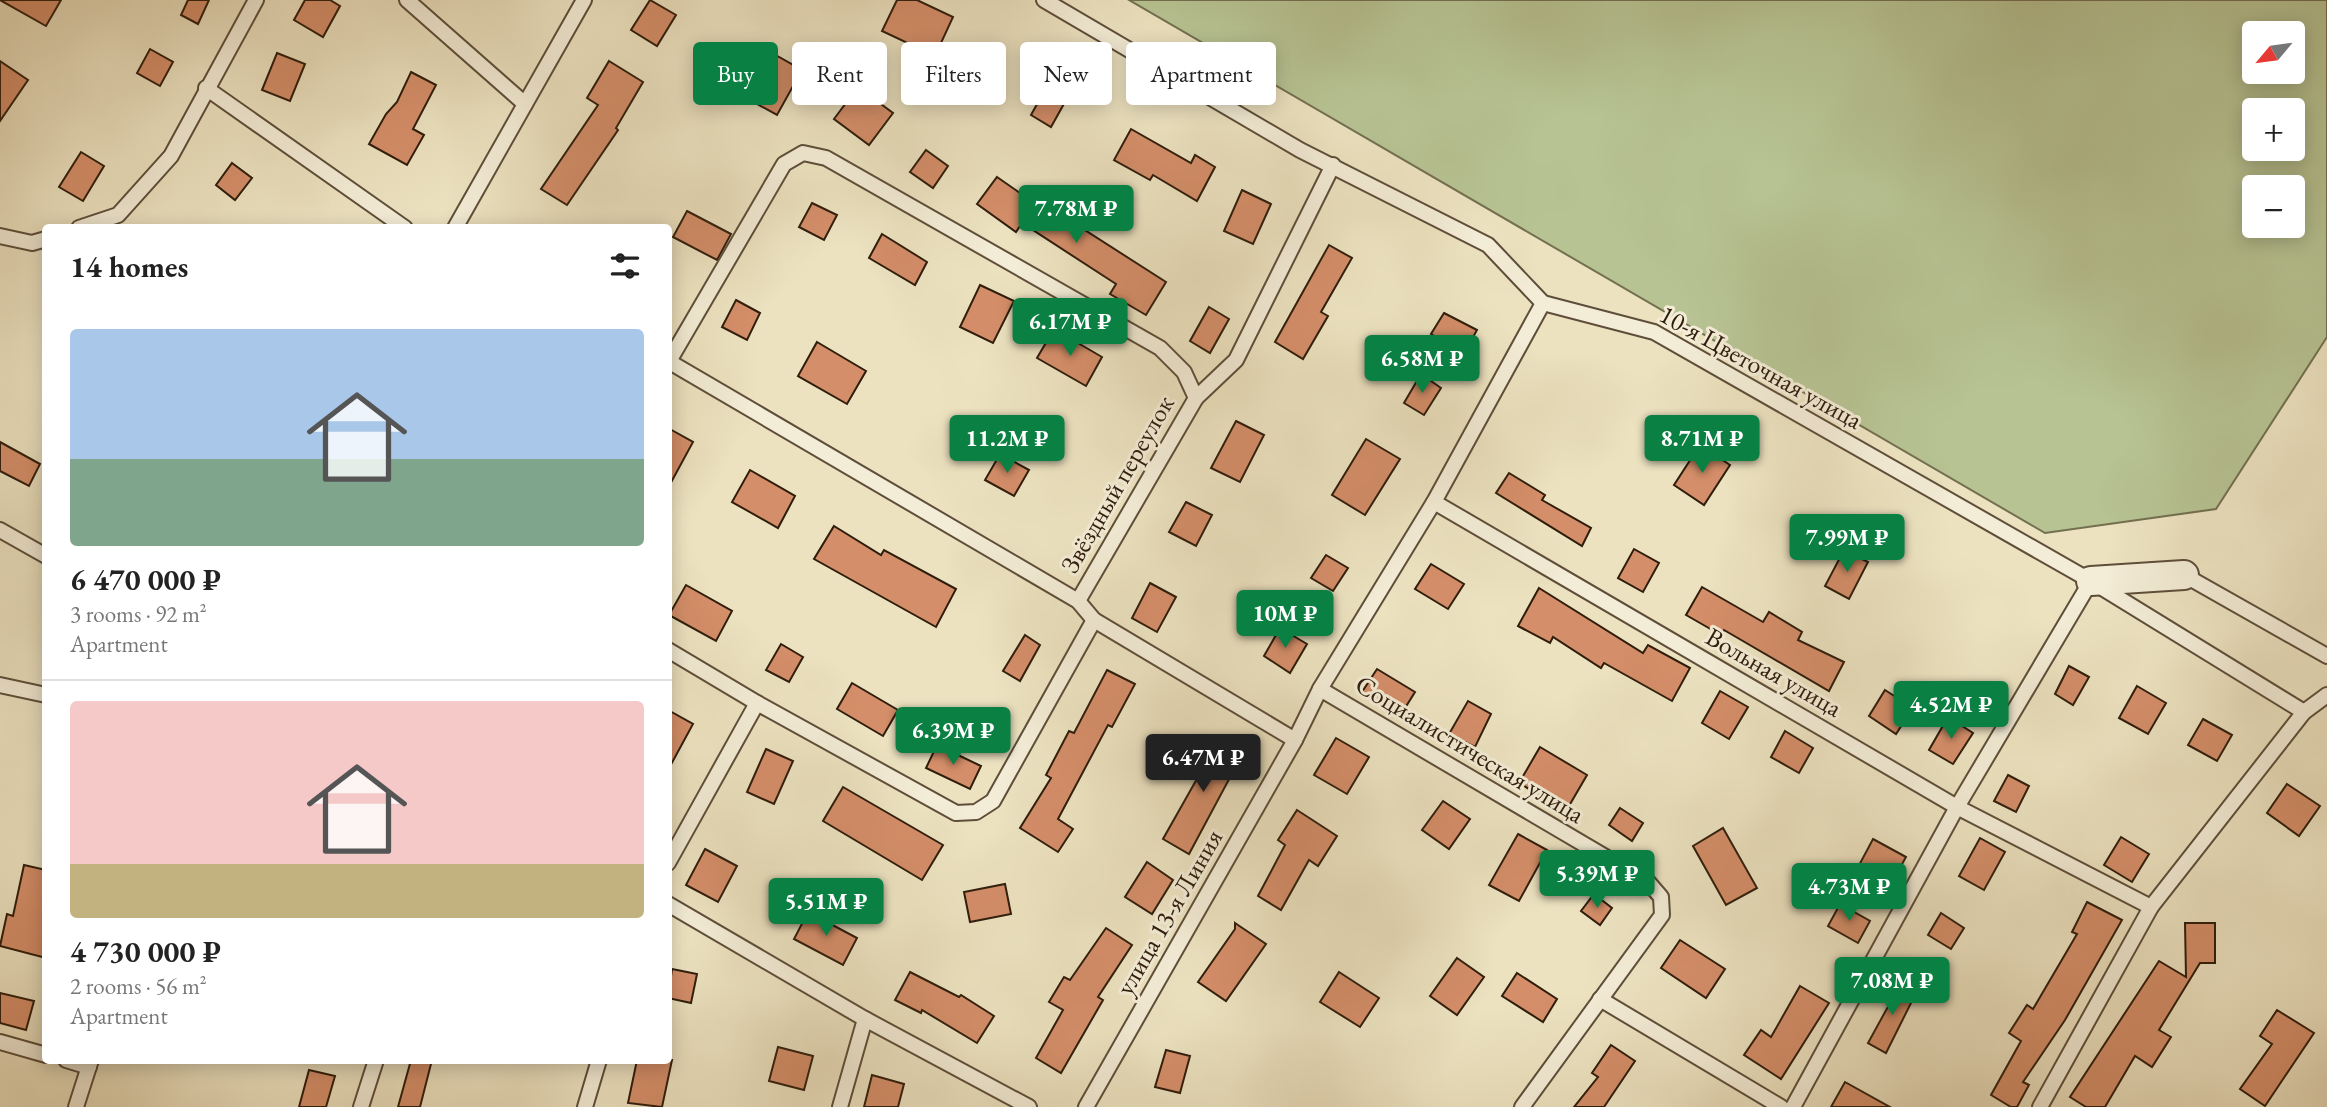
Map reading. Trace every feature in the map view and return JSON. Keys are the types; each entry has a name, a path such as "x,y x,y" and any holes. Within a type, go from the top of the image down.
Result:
{"street":[{"path":"2091,581 2184,575"}],"lane":[{"path":"91,224 118,215 171,156 256,0"},
{"path":"407,0 525,104"},
{"path":"457,224 584,0"},
{"path":"1044,0 1300,150 1488,245 1543,303"},
{"path":"206,89 399,224"},
{"name":"Звёздный переулок","path":"672,357 784,164 803,153 826,158 1160,348 1184,372 1196,398 1078,601"},
{"path":"1196,398 1236,360 1333,165"},
{"path":"0,236 32,243 42,240"},
{"name":"улица 13-я Линия","path":"1086,1107 1295,740 1320,689 1434,502 1543,303"},
{"name":"10-я Цветочная улица","path":"1543,303 1654,332 2091,581 2304,712"},
{"path":"672,364 1078,601 1094,620 1295,740"},
{"name":"Вольная улица","path":"1434,502 1957,807 2151,907"},
{"path":"0,530 42,554"},
{"path":"2184,575 2327,656"},
{"path":"1793,1107 1957,807 2091,581"},
{"path":"672,652 757,703 956,813 976,812 993,801 1094,620"},
{"path":"0,685 42,694"},
{"name":"Социалистическая улица","path":"1320,689 1648,882 1661,897 1662,915 1522,1107"},
{"path":"2040,1107 2151,907 2304,712 2327,695"},
{"path":"672,856 757,703"},
{"path":"672,906 865,1019 1029,1107"},
{"path":"1600,999 1781,1107"},
{"path":"840,1107 865,1019"},
{"path":"0,1042 42,1054"},
{"path":"76,1107 90,1064"},
{"path":"361,1107 375,1064"},
{"path":"585,1107 598,1064"}],"green space":[{"path":"1129,0 2327,0 2327,337 2216,509 2045,533 1276,86 1276,42 1201,42"}],"building":[{"path":"0,0 61,0 46,26"},
{"path":"188,0 209,0 198,24 181,15"},
{"path":"305,0 330,0 340,6 323,37 294,20"},
{"path":"650,0 676,15 657,46 631,30"},
{"path":"897,0 917,0 953,17 941,42 905,42 882,31"},
{"path":"150,49 173,62 160,86 137,73"},
{"path":"277,53 305,64 290,101 262,90"},
{"path":"778,56 792,64 792,88 777,115 759,105 778,105"},
{"path":"0,61 28,80 0,121"},
{"path":"609,61 643,82 616,128 618,130 567,205 541,189 598,105 587,98"},
{"path":"411,72 436,85 413,129 424,135 407,165 369,144 386,114 397,102"},
{"path":"844,105 882,105 893,113 869,145 834,119"},
{"path":"1037,105 1063,105 1051,127 1031,115"},
{"path":"1131,129 1191,163 1195,155 1215,167 1197,201 1153,175 1150,180 1114,160"},
{"path":"926,150 948,166 933,188 910,172"},
{"path":"81,152 104,166 83,201 59,187"},
{"path":"232,163 252,178 235,200 216,185"},
{"path":"997,177 1063,223 1066,218 1166,282 1146,315 1110,294 1116,284 1022,223 1016,232 977,204"},
{"path":"1242,190 1271,204 1253,244 1224,231"},
{"path":"812,203 837,215 824,240 799,227"},
{"path":"687,211 731,234 717,260 673,237"},
{"path":"882,234 927,262 915,285 869,258"},
{"path":"1329,245 1352,258 1321,312 1328,316 1303,359 1275,342"},
{"path":"980,285 1014,301 993,343 960,327"},
{"path":"736,300 760,313 747,340 722,327"},
{"path":"1209,307 1229,319 1210,353 1190,341"},
{"path":"1444,313 1477,330 1464,353 1431,334"},
{"path":"1054,329 1102,357 1086,386 1037,358"},
{"path":"817,342 866,371 847,404 798,376"},
{"path":"1421,374 1441,388 1424,415 1404,403"},
{"path":"1236,421 1264,435 1240,482 1211,468"},
{"path":"672,430 693,442 672,481"},
{"path":"1366,439 1400,459 1365,515 1332,495"},
{"path":"0,442 40,464 29,486 0,471"},
{"path":"1700,445 1730,465 1704,505 1674,485"},
{"path":"1000,454 1029,470 1014,496 985,480"},
{"path":"750,470 795,496 778,528 732,502"},
{"path":"1509,473 1545,495 1542,500 1591,528 1582,546 1496,493"},
{"path":"1186,502 1212,515 1196,546 1169,532"},
{"path":"834,526 881,555 884,550 956,589 936,627 814,559"},
{"path":"1634,549 1659,563 1643,592 1618,578"},
{"path":"1844,550 1868,562 1849,599 1825,586"},
{"path":"1326,555 1348,568 1333,591 1311,578"},
{"path":"1431,564 1464,584 1448,609 1415,589"},
{"path":"1150,583 1176,597 1157,632 1132,618"},
{"path":"686,585 732,611 716,641 672,617 672,610"},
{"path":"1702,587 1763,622 1769,612 1802,632 1798,640 1844,662 1829,691 1724,630 1721,635 1686,615"},
{"path":"1539,588 1643,653 1648,645 1690,668 1672,701 1604,663 1601,668 1553,637 1550,643 1518,626"},
{"path":"1280,628 1307,644 1290,673 1264,656"},
{"path":"1025,635 1040,645 1020,681 1003,671"},
{"path":"781,644 803,657 789,682 766,670"},
{"path":"2069,666 2089,677 2073,705 2055,694"},
{"path":"1377,669 1415,692 1400,716 1362,692"},
{"path":"1107,670 1135,684 1112,727 1108,725 1058,819 1073,829 1058,852 1020,828 1051,778 1046,775 1069,731 1074,733"},
{"path":"852,683 898,710 883,736 837,709"},
{"path":"2137,686 2166,703 2148,734 2119,718"},
{"path":"1885,690 1913,708 1896,734 1869,716"},
{"path":"1720,691 1748,707 1729,739 1702,723"},
{"path":"1468,701 1491,714 1475,747 1449,734"},
{"path":"672,712 693,724 672,763"},
{"path":"1948,717 1973,733 1953,764 1929,750"},
{"path":"2203,719 2232,735 2217,761 2188,745"},
{"path":"1785,731 1813,748 1799,773 1771,757"},
{"path":"1211,738 1242,755 1189,854 1163,839 1198,777 1191,772"},
{"path":"1336,738 1369,757 1347,794 1314,775"},
{"path":"937,745 981,766 970,789 926,768"},
{"path":"1540,747 1587,775 1566,811 1519,783"},
{"path":"766,749 793,761 774,804 747,792"},
{"path":"2008,775 2029,786 2016,812 1994,801"},
{"path":"2287,784 2320,806 2299,836 2267,813"},
{"path":"843,787 943,845 922,880 823,821"},
{"path":"1443,801 1470,819 1449,849 1422,830"},
{"path":"1620,808 1643,823 1632,841 1609,825"},
{"path":"1297,810 1337,836 1318,866 1309,860 1281,910 1258,896 1285,845 1278,840"},
{"path":"1723,828 1757,888 1726,905 1693,846"},
{"path":"1518,834 1547,850 1519,901 1489,885"},
{"path":"2121,837 2149,854 2132,882 2104,865"},
{"path":"1980,838 2005,852 1984,890 1959,876"},
{"path":"1873,839 1906,857 1890,886 1857,869"},
{"path":"705,849 737,866 718,902 686,885"},
{"path":"1147,862 1173,880 1152,914 1125,897"},
{"path":"24,865 42,869 42,957 0,946 7,914 13,916"},
{"path":"1005,884 1011,914 970,922 964,892"},
{"path":"1594,894 1612,908 1600,925 1581,911"},
{"path":"2087,902 2122,920 2065,1020 2023,1082 2029,1085 2017,1107 2011,1107 1991,1095 2021,1041 2009,1033 2027,1005 2033,1009 2077,934 2072,932"},
{"path":"1840,904 1870,921 1858,943 1828,926"},
{"path":"808,912 857,938 843,965 794,939"},
{"path":"1941,913 1964,928 1951,949 1928,935"},
{"path":"1235,923 1266,944 1226,1001 1198,982 1235,929"},
{"path":"2185,923 2215,923 2215,963 2200,963 2159,1030 2171,1037 2152,1067 2135,1056 2105,1107 2086,1107 2070,1097 2159,961 2186,977"},
{"path":"1106,928 1132,945 1098,997 1103,1000 1061,1073 1036,1058 1063,1010 1049,1002 1064,977 1070,980"},
{"path":"1680,940 1725,969 1706,998 1661,968"},
{"path":"1457,958 1484,977 1457,1015 1430,996"},
{"path":"672,969 697,974 691,1003 672,999"},
{"path":"910,972 959,997 961,995 994,1016 977,1043 922,1010 921,1013 895,1000"},
{"path":"1339,972 1379,998 1360,1027 1320,1002"},
{"path":"1517,973 1557,999 1543,1022 1502,996"},
{"path":"1892,982 1915,995 1886,1053 1868,1043 1890,1003 1882,999"},
{"path":"1800,986 1829,1003 1781,1079 1744,1055 1761,1030 1771,1037"},
{"path":"0,993 34,1001 26,1030 0,1023"},
{"path":"2277,1010 2314,1033 2265,1106 2240,1089 2272,1044 2260,1036"},
{"path":"1611,1045 1635,1061 1604,1107 1574,1107 1598,1077 1592,1073"},
{"path":"778,1047 813,1056 804,1090 769,1081"},
{"path":"1166,1050 1190,1056 1180,1093 1155,1087"},
{"path":"410,1064 431,1064 420,1107 398,1107"},
{"path":"636,1064 671,1064 662,1107 628,1103"},
{"path":"309,1070 335,1076 326,1107 299,1107"},
{"path":"872,1075 904,1084 898,1107 864,1107"},
{"path":"1845,1082 1890,1107 1831,1107"}]}
